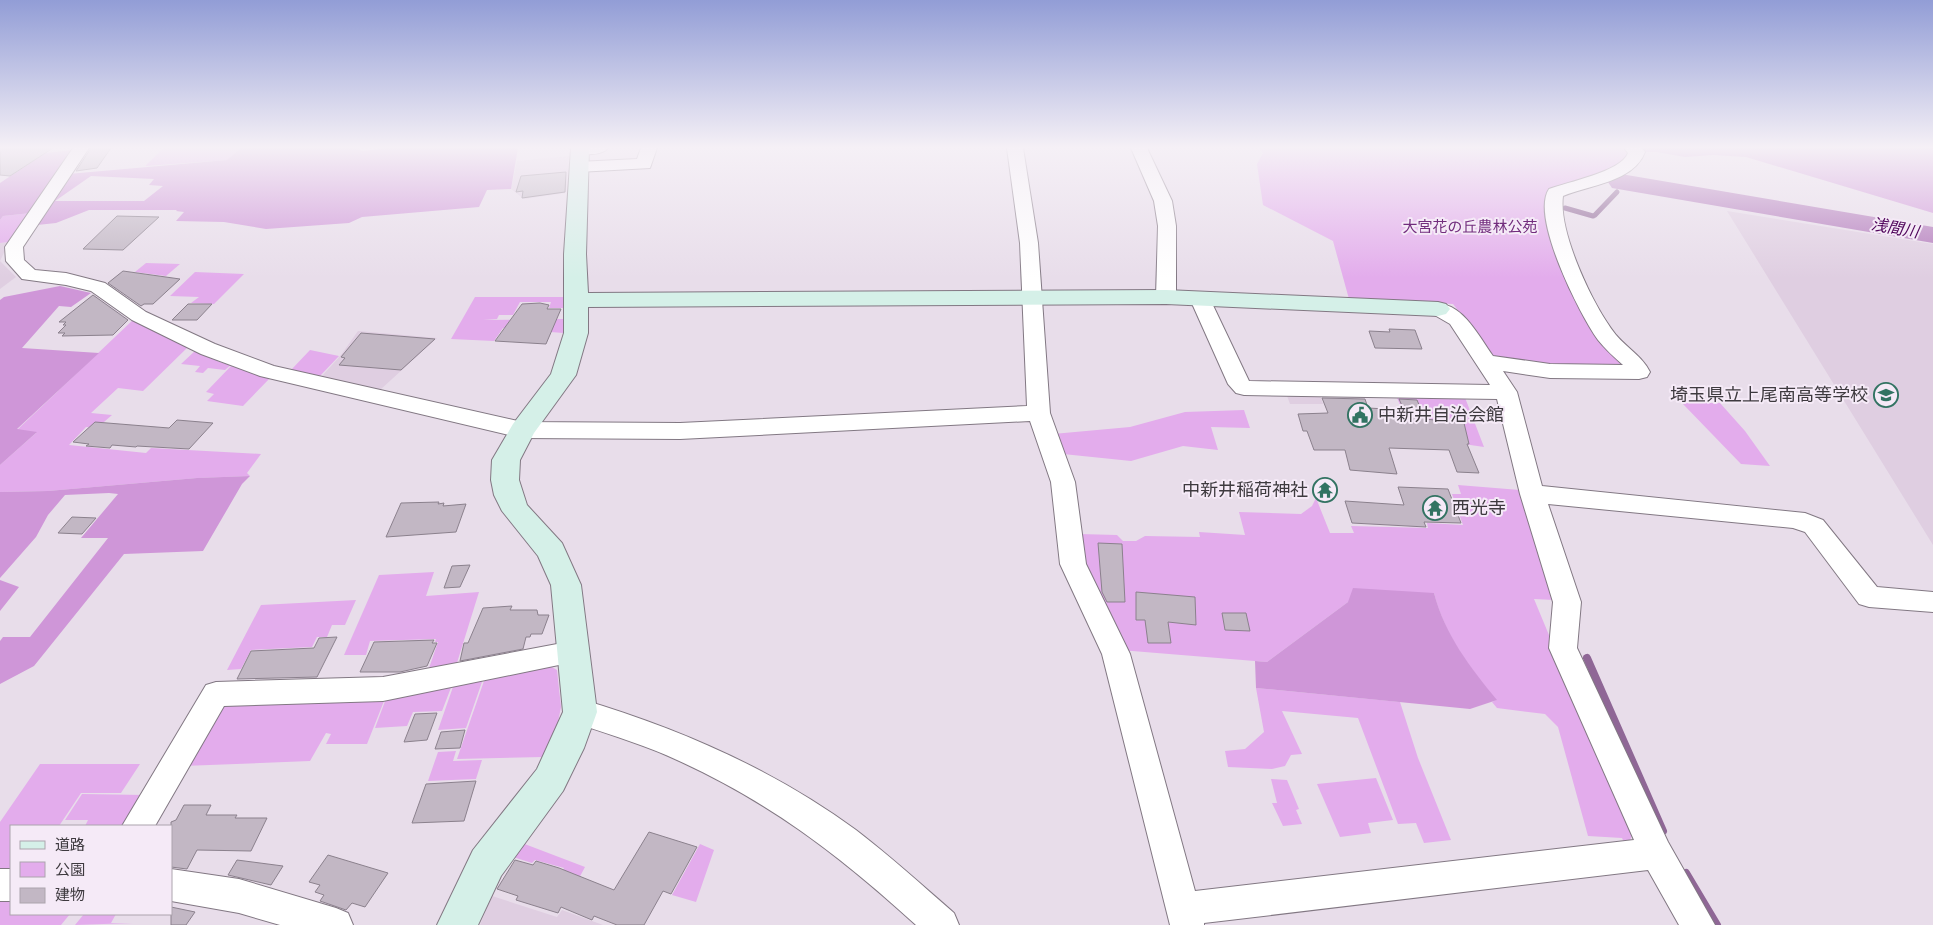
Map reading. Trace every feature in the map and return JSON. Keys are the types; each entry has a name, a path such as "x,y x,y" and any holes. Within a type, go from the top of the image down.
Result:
{"street":[{"path":"52,191 14,247 15,261 30,275 66,279 98,287 140,316 208,349 268,371 522,430 680,431 1039,413"},
{"path":"457,925 487,863 550,780 566,748 580,712 566,585 551,551 516,511 508,495 506,460 522,430 563,375 576,333 575,254 578,191"},
{"path":"1021,191 1029,243 1039,413 1063,482 1072,564 1116,654 1184,917 1656,853"},
{"path":"1158,191 1162,201 1167,226 1166,297"},
{"path":"1485,362 1550,370 1639,372 1636,366 1606,337 1564,255 1552,206 1555,193 1558,191"},
{"path":"577,300 1166,297 1438,309 1458,320 1506,392 1532,494 1567,602 1563,648 1656,853 1698,925"},
{"path":"1200,299 1238,384 1244,388 1506,392"},
{"path":"1532,494 1796,519 1814,526 1869,596 1933,602"},
{"path":"139,825 216,694 383,690 573,652"},
{"path":"580,712 604,719 685,751 776,796 858,852 942,925"},
{"path":"172,885 239,896 336,925"}],"shaded area":[{"path":"0,191 46,191 31,213 3,216 0,220"},
{"path":"58,191 69,191 55,201 144,201 156,191 486,191 479,207 362,217 349,223 266,229 224,222 176,221 184,212 177,210 89,210 56,223 37,225"},
{"path":"514,191 566,191 566,193 524,199"},
{"path":"1860,191 1933,191 1933,213"},
{"name":"埼玉県立上尾南高等学校","path":"1727,211 1933,244 1933,545"},
{"path":"9,242 0,261 0,243"},
{"path":"0,261 16,277 0,289"},
{"path":"60,286 91,293 71,307 59,306 22,348 99,353 17,429 37,432 0,465 0,300 4,297"},
{"path":"358,331 437,338 380,390 321,377 341,355"},
{"path":"1286,393 1319,393 1323,404 1290,404"},
{"path":"250,476 242,484 203,551 124,554 34,666 0,684 0,641 3,637 30,637 108,538 81,538 118,494 65,495 48,515 36,537 0,578 0,492 48,491 197,478"},
{"path":"0,580 19,587 0,611"},
{"path":"1353,588 1434,593 1452,637 1468,663 1497,700 1470,709 1256,688 1255,661 1267,662 1348,602"},
{"path":"492,896 557,917 562,910 603,925 480,925"}],"green space":[{"name":"大宮花の丘農林公苑","path":"1261,191 1551,191 1546,207 1626,364 1623,369 1496,359 1453,304 1349,299 1333,241 1263,205"},
{"path":"31,213 9,242 0,243 0,220 3,216"},
{"path":"146,263 180,264 166,276 135,272"},
{"path":"195,272 244,274 214,304 191,303 199,297 170,296"},
{"path":"475,297 564,297 563,308 549,308 551,302 520,302 513,315 499,315 497,319 483,320 564,319 563,333 503,328 494,341 451,339"},
{"path":"134,319 188,347 143,391 118,388 91,413 112,415 97,428 86,427 69,445 146,453 151,448 261,454 247,473 250,476 197,478 48,491 0,492 0,465 36,433 17,430"},
{"path":"196,350 222,363 232,364 225,370 208,368 203,373 195,372 200,366 181,364"},
{"path":"310,350 339,356 320,376 291,370"},
{"path":"231,366 271,377 243,406 207,401 214,394 206,392"},
{"path":"1396,395 1464,395 1484,447 1423,438 1411,433"},
{"path":"1682,403 1720,403 1745,431 1770,466 1741,464"},
{"path":"1244,410 1250,428 1211,427 1218,450 1183,446 1131,461 1063,454 1053,434 1130,427 1185,412"},
{"path":"1458,485 1520,490 1554,600 1534,599 1632,835 1627,849 1622,838 1588,836 1558,727 1545,714 1497,708 1492,702 1496,700 1467,663 1451,637 1434,593 1348,602 1267,662 1120,650 1079,563 1079,534 1117,535 1123,541 1136,541 1145,536 1200,537 1199,532 1245,535 1239,512 1301,514 1312,506 1316,498 1330,533 1354,533 1351,526 1428,528 1427,523 1463,525 1452,494 1461,494"},
{"path":"434,572 426,596 479,592 456,666 428,671 438,642 435,642 436,639 370,641 366,655 344,655 379,575"},
{"path":"356,600 345,625 332,625 327,637 317,637 312,647 251,650 241,669 227,670 261,605"},
{"path":"550,666 557,670 561,707 558,722 543,757 457,759 485,678"},
{"path":"483,679 466,728 438,730 454,684"},
{"path":"452,685 442,711 413,712 407,726 375,728 387,696"},
{"path":"1256,688 1400,702 1418,758 1451,840 1424,843 1416,823 1398,824 1358,718 1282,711 1302,754 1291,755 1285,766 1272,769 1228,767 1225,751 1245,749 1264,732"},
{"path":"386,696 367,744 326,744 331,734 326,733 310,761 183,766 215,712 227,705"},
{"path":"456,751 453,761 482,760 476,779 428,781 438,752"},
{"path":"40,764 140,764 121,793 81,793 60,825 10,825 10,874 0,874 0,822"},
{"path":"1376,778 1393,820 1368,823 1371,833 1340,837 1317,784"},
{"path":"1271,779 1287,780 1299,809 1296,810 1302,824 1283,826 1272,803 1277,803"},
{"path":"82,794 144,795 126,825 86,825 88,820 65,820"},
{"path":"522,843 585,867 570,895 546,900 564,868 535,860 532,863 513,857"},
{"path":"700,844 714,850 696,902 672,895"},
{"path":"0,895 10,895 10,915 69,915 61,925 0,925"},
{"path":"83,915 115,915 111,923 133,923 75,925"}],"building":[{"path":"523,191 565,191 565,192 522,198"},
{"path":"117,216 159,217 123,250 83,249"},
{"path":"123,271 180,279 153,304 141,306 108,283"},
{"path":"93,295 128,320 113,335 62,336 65,333 58,333 66,325 63,325 66,322 59,322"},
{"path":"540,303 549,305 547,309 561,309 546,344 495,341 522,304"},
{"path":"188,304 212,304 197,320 172,320"},
{"path":"1389,329 1415,330 1422,349 1375,348 1369,331 1390,332"},
{"path":"361,333 435,339 401,370 339,365 345,358 341,357"},
{"path":"1322,398 1365,399 1368,408 1404,410 1399,399 1417,400 1425,419 1464,423 1469,444 1467,444 1479,473 1457,472 1449,450 1389,448 1397,474 1350,470 1345,450 1314,450 1307,431 1303,431 1298,414 1328,413"},
{"path":"177,420 213,423 189,449 112,445 110,448 86,446 89,444 73,442 95,422 169,428"},
{"path":"1398,487 1448,489 1461,523 1424,522 1426,527 1352,523 1345,501 1404,505"},
{"path":"439,502 438,504 444,503 443,506 466,504 456,532 386,537 401,503"},
{"path":"72,517 96,518 82,534 58,533"},
{"path":"1098,543 1122,544 1125,602 1107,602 1102,592"},
{"path":"470,565 460,587 444,588 452,566"},
{"path":"1136,592 1195,597 1196,625 1168,622 1171,643 1148,643 1145,620 1136,620"},
{"path":"512,606 510,610 537,610 538,615 549,615 542,634 531,634 530,637 526,637 523,649 460,661 464,643 468,643 483,608"},
{"path":"1222,613 1246,613 1250,631 1225,630"},
{"path":"337,637 317,677 237,679 251,651 314,648 319,638"},
{"path":"434,640 432,643 437,643 427,666 400,672 360,672 374,642"},
{"path":"437,713 427,740 404,742 415,714"},
{"path":"465,730 460,748 435,749 441,732"},
{"path":"476,781 464,821 412,823 426,784"},
{"path":"184,805 211,805 206,815 237,815 235,818 267,818 251,851 197,850 187,869 172,867 171,822 176,820"},
{"path":"649,832 697,847 671,894 663,891 644,925 617,925 594,916 592,920 561,907 558,913 516,900 518,896 497,889 515,860 533,865 536,861 614,890"},
{"path":"328,855 388,873 365,907 352,903 346,910 320,901 324,895 315,892 320,885 309,882"},
{"path":"237,860 283,866 271,885 228,875"},
{"path":"172,907 195,912 186,925 171,925"}],"waterway":[{"name":"浅間川","path":"1675,191 1933,235"},
{"path":"1595,215 1617,192"},
{"path":"1565,208 1593,216"},
{"path":"1587,658 1663,831"},
{"path":"1686,873 1717,925"}],"place":[{"name":"埼玉県立上尾南高等学校","path":"1886,395"},
{"name":"中新井自治会館","path":"1360,415"},
{"name":"中新井稲荷神社","path":"1325,490"},
{"name":"西光寺","path":"1435,508"}]}
